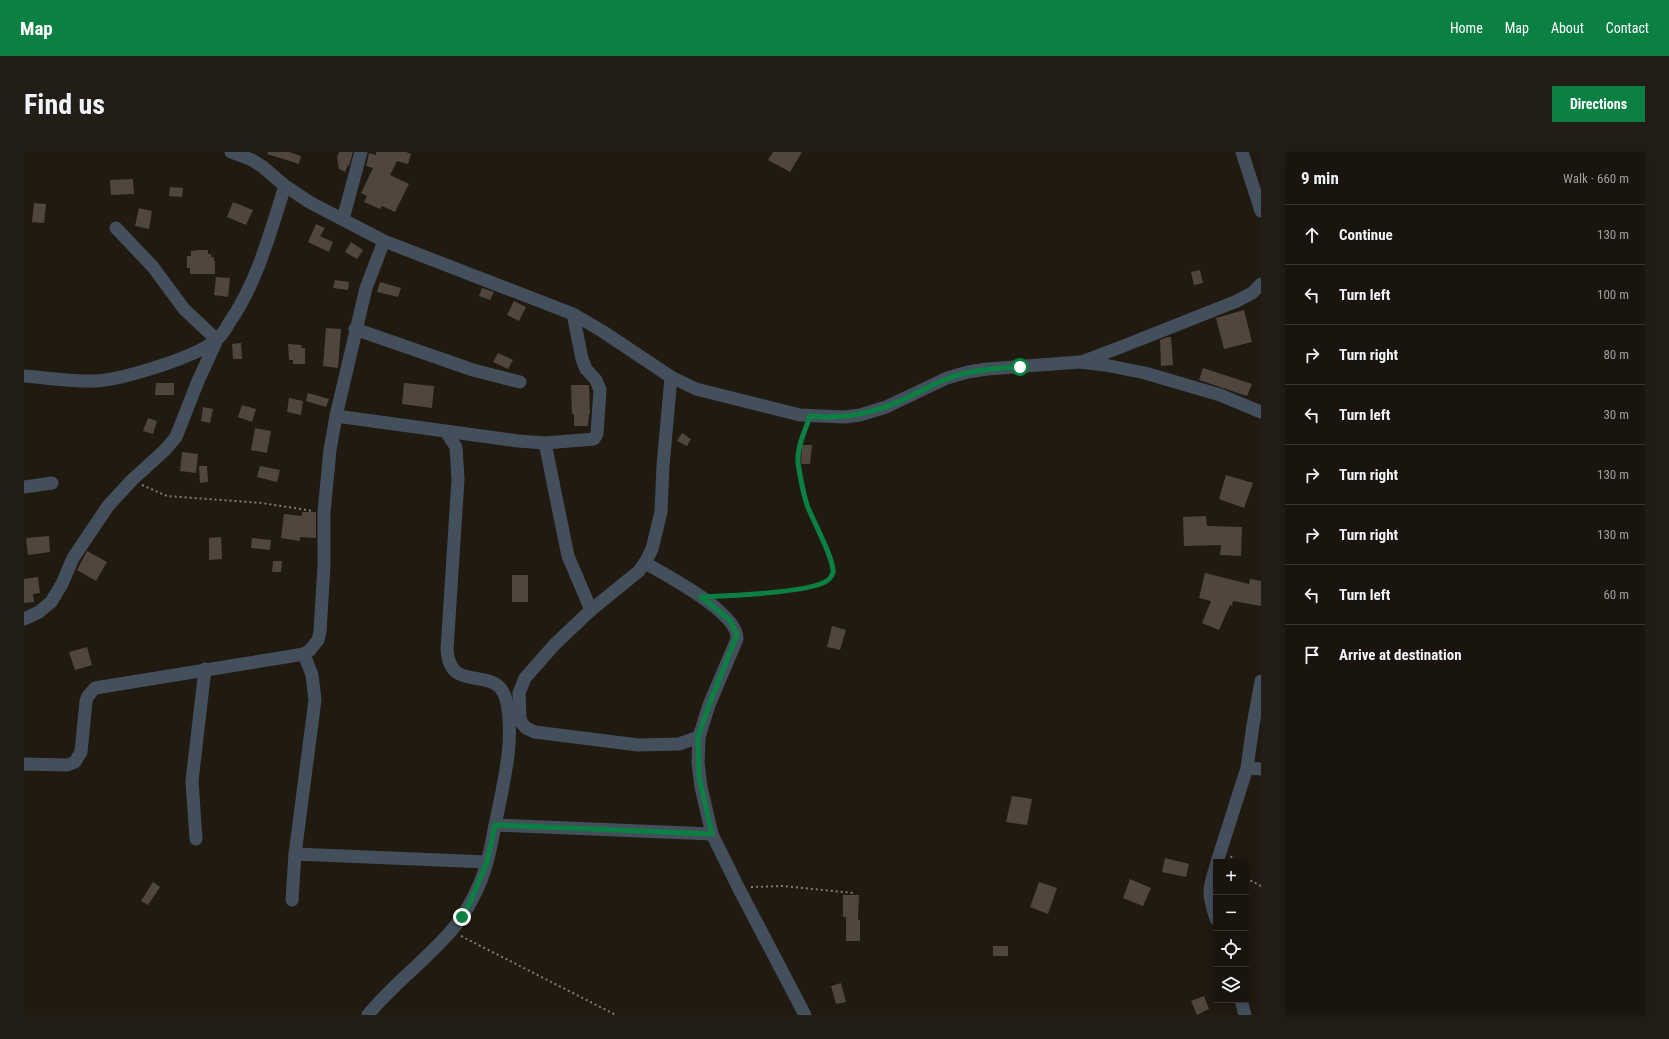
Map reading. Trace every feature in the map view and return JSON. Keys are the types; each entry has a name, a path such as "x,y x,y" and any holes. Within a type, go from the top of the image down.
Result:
{"street":[{"path":"231,152 252,160 263,167 284,186 311,203 384,241 573,314 602,331 671,377 696,388 728,398 810,416 844,418 886,407 948,378 968,372 987,368 1080,362 1105,365 1145,373 1220,395 1261,412"},
{"path":"343,219 361,152"},
{"path":"1242,152 1261,210"},
{"path":"24,619 39,612 55,597 73,558 108,506 132,480 165,450 176,437 198,381 217,340 235,315 246,294 267,243 284,186"},
{"path":"116,228 153,267 184,309 217,340"},
{"path":"24,764 67,765 75,762 81,752 86,701 88,696 95,688 304,654 310,650 318,640 320,632 324,566 324,512 330,450 355,329 366,288 384,241"},
{"path":"1080,362 1121,348 1237,301 1252,293 1261,284"},
{"path":"336,416 446,432 545,443 592,440 597,436 600,390 596,380 586,369 582,359 573,314"},
{"path":"355,329 473,370 520,382"},
{"path":"24,376 83,381 105,380 170,362 202,350 217,340"},
{"path":"671,377 663,466 661,512 652,549 645,563 632,577 591,610 555,644 525,678 519,693 520,717 521,722 526,728 535,732 638,745 679,744 698,737"},
{"path":"368,1015 451,931 470,903 487,862 509,743 508,711 505,695 495,683 459,674 450,666 448,660 447,649 458,480 456,447 446,432"},
{"path":"545,443 568,556 591,610"},
{"path":"24,487 52,483"},
{"path":"645,563 701,597 730,620 737,635 698,737 699,777 712,834 793,995 805,1015"},
{"path":"292,900 295,854 315,700 312,674 304,654"},
{"path":"196,839 192,781 205,669"},
{"path":"1218,859 1247,768 1261,681"},
{"path":"1247,768 1261,769"},
{"path":"495,825 712,834"},
{"path":"295,854 487,862"},
{"path":"1213,875 1209,887 1209,898 1213,910"},
{"path":"1242,1003 1244,1015"}],"path":[{"path":"701,597 762,594 812,586 824,582 833,573 821,536 806,503 798,462 799,446 810,416"},
{"path":"132,480 167,496 262,504 324,512"},
{"path":"1249,880 1261,886"},
{"path":"736,884 754,887 783,886 854,893"},
{"path":"451,931 616,1015"}],"building":[{"path":"268,152 289,152 301,156 299,164 267,154"},
{"path":"339,152 353,152 349,166 348,165 345,172 339,169 337,157"},
{"path":"376,152 406,152 411,154 408,164 397,161 390,175 409,184 395,212 382,206 380,209 364,202 367,196 361,193 373,168 366,166 369,153 379,156 376,155"},
{"path":"773,152 802,152 790,172 768,160"},
{"path":"133,179 134,194 111,195 110,180"},
{"path":"170,187 183,188 182,197 169,196"},
{"path":"233,202 253,210 246,225 227,217"},
{"path":"34,203 46,204 44,223 32,222"},
{"path":"139,208 152,211 149,229 135,226"},
{"path":"316,224 325,228 320,236 333,242 329,252 308,242"},
{"path":"351,242 363,250 357,259 345,252"},
{"path":"208,250 208,254 211,254 211,257 214,257 215,274 190,274 190,268 187,268 187,256 191,256 191,251"},
{"path":"1200,270 1203,283 1194,285 1191,272"},
{"path":"216,277 230,278 228,297 214,295"},
{"path":"335,280 349,282 348,290 333,288"},
{"path":"380,282 401,288 398,297 377,292"},
{"path":"482,288 494,292 490,300 479,296"},
{"path":"514,301 526,307 519,321 507,315"},
{"path":"1244,310 1252,342 1224,349 1216,318"},
{"path":"326,328 341,329 338,368 323,366"},
{"path":"1171,337 1173,365 1161,366 1160,340"},
{"path":"241,343 242,359 233,359 232,344"},
{"path":"288,344 302,345 301,348 305,348 305,364 293,364 293,360 289,360"},
{"path":"498,353 513,360 508,369 493,362"},
{"path":"1203,368 1252,384 1247,396 1199,380"},
{"path":"156,383 174,383 174,395 155,395"},
{"path":"404,383 434,386 432,408 402,404"},
{"path":"571,385 589,385 590,413 588,426 574,426"},
{"path":"308,393 329,399 326,407 306,401"},
{"path":"289,398 303,401 301,415 287,412"},
{"path":"242,405 256,409 252,422 238,417"},
{"path":"203,407 213,409 210,423 201,421"},
{"path":"148,418 157,421 153,434 143,431"},
{"path":"255,428 271,431 267,453 251,450"},
{"path":"682,433 691,439 687,446 677,441"},
{"path":"802,445 812,445 810,464 801,464"},
{"path":"182,452 198,454 196,473 180,471"},
{"path":"199,466 207,466 208,482 200,483"},
{"path":"260,466 280,470 277,482 257,477"},
{"path":"1226,475 1253,483 1244,508 1219,499"},
{"path":"302,512 316,512 316,538 300,537 300,541 281,538 284,514 302,516"},
{"path":"1206,516 1207,526 1242,527 1241,556 1220,555 1221,545 1184,546 1183,517"},
{"path":"49,536 50,552 28,555 26,538"},
{"path":"221,537 222,559 209,560 209,538"},
{"path":"252,538 271,540 270,550 251,548"},
{"path":"87,551 107,562 96,581 77,570"},
{"path":"273,561 282,561 281,572 272,572"},
{"path":"1205,573 1249,584 1250,579 1261,581 1261,606 1233,601 1232,606 1230,605 1219,630 1202,623 1211,601 1199,598"},
{"path":"512,575 528,575 528,602 512,602"},
{"path":"38,577 40,593 33,594 34,602 24,603 24,579"},
{"path":"832,626 846,630 840,650 827,647"},
{"path":"87,647 92,665 75,670 69,652"},
{"path":"1012,796 1032,799 1027,825 1006,822"},
{"path":"1165,858 1189,864 1186,877 1162,872"},
{"path":"1130,879 1151,888 1143,906 1123,898"},
{"path":"153,882 160,887 148,905 141,901"},
{"path":"1039,882 1057,888 1048,914 1030,907"},
{"path":"843,895 859,895 858,920 860,920 860,941 846,941 846,917 843,917"},
{"path":"993,946 1008,946 1008,956 993,956"},
{"path":"841,983 846,1002 836,1004 831,986"},
{"path":"1204,996 1209,1009 1197,1015 1191,1001"}],"route":[{"path":"462,917 470,903 487,862 495,825 712,834 699,777 698,737 709,705 737,639 737,635 736,630 730,620 701,597 762,594 812,586 828,580 833,573 818,528 806,503 798,462 799,446 810,416 844,418 886,407 948,378 968,372 987,368 1020,367"}]}
